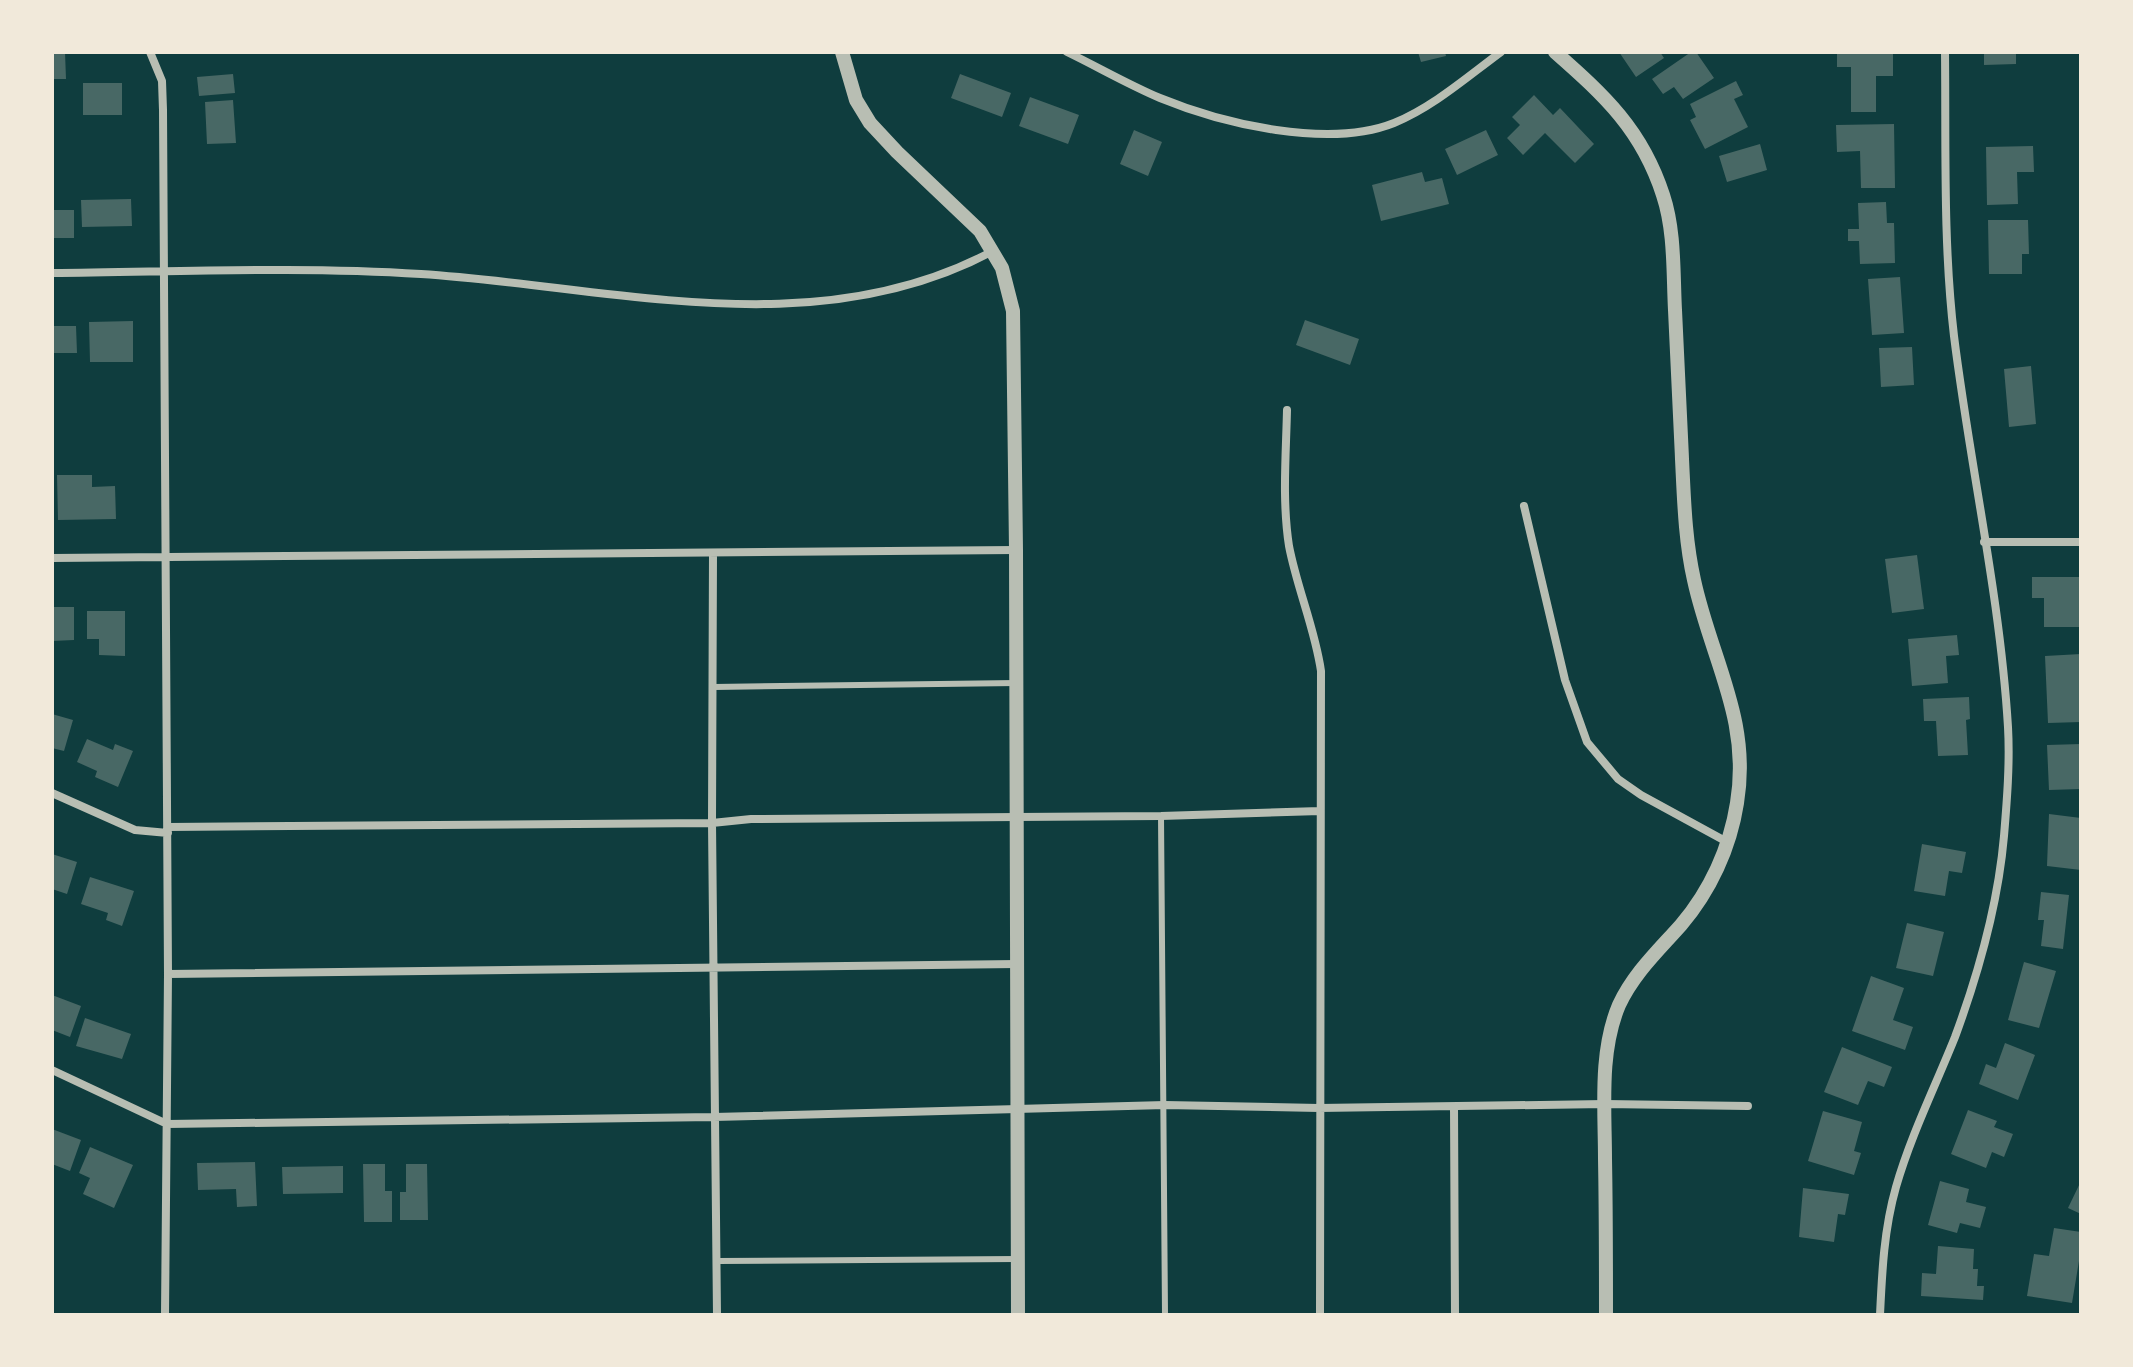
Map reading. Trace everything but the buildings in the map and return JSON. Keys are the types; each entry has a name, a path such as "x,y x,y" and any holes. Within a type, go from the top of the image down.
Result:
{"street":[{"path":"150,52 162,81 165,272 168,830 165,1315"},
{"path":"842,52 856,100 870,123 963,212 993,251 1007,282 1013,311 1018,1315"},
{"path":"1067,52 1182,107 1308,135 1337,136 1384,127 1422,109 1501,52"},
{"path":"1555,52 1623,116 1652,164 1664,198 1672,251 1685,529 1694,580 1735,713 1740,743 1738,803 1729,843 1706,889 1683,922 1634,978 1619,1005 1611,1031 1605,1104 1606,1315"},
{"path":"1880,1315 1882,1273 1896,1189 1975,981 1998,883 2008,767 2002,660 1950,295 1946,233 1945,52"},
{"path":"52,273 335,271 420,274 741,306 803,303 897,287 964,267 993,251"},
{"path":"1287,410 1285,502 1289,545 1317,645 1321,671 1320,1315"},
{"path":"1524,506 1565,680 1587,742 1618,779 1729,843"},
{"path":"1984,542 2081,542"},
{"path":"52,558 1016,550"},
{"path":"713,553 712,823 717,1315"},
{"path":"52,793 135,830 712,823 751,819 1161,816 1320,811"},
{"path":"168,974 1017,964"},
{"path":"52,1070 167,1124 714,1117 1165,1105 1319,1108 1605,1104 1748,1106"},
{"path":"1454,1107 1455,1315"}],"lane":[{"path":"714,687 1017,683"},
{"path":"1161,816 1165,1315"},
{"path":"717,1261 1017,1259"}]}
